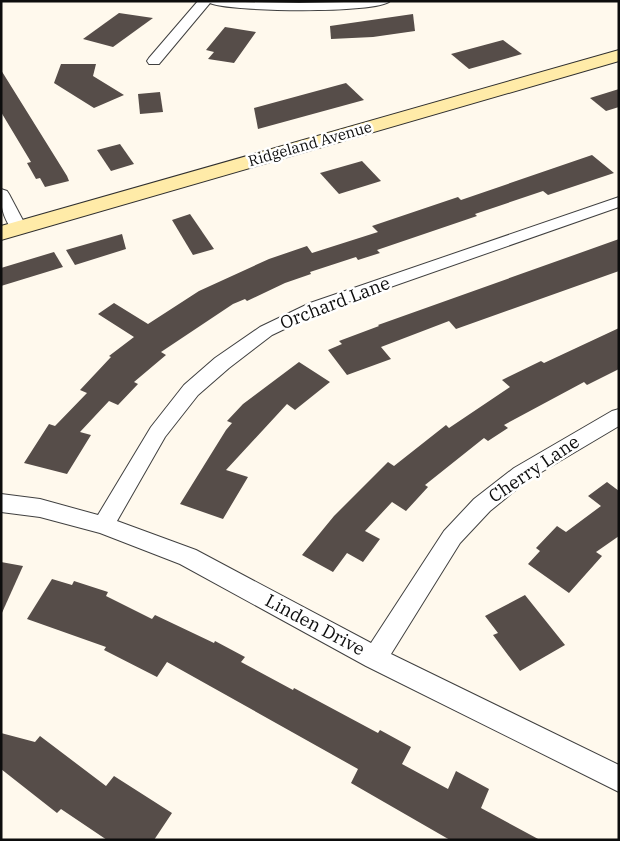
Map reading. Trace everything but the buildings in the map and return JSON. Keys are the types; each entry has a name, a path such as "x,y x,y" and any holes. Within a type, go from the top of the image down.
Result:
{"street":[{"path":"154,61 204,1"},
{"path":"215,1 304,8 356,5 384,1"},
{"name":"Ridgeland Avenue","path":"10,231 619,55"},
{"path":"1,194 10,231"},
{"name":"Orchard Lane","path":"102,524 158,432 190,390 222,363 266,331 316,307 619,202"},
{"name":"Cherry Lane","path":"375,658 452,537 482,505 521,474 619,416"},
{"name":"Linden Drive","path":"1,503 40,508 102,524 188,556 375,658 619,779"}]}
